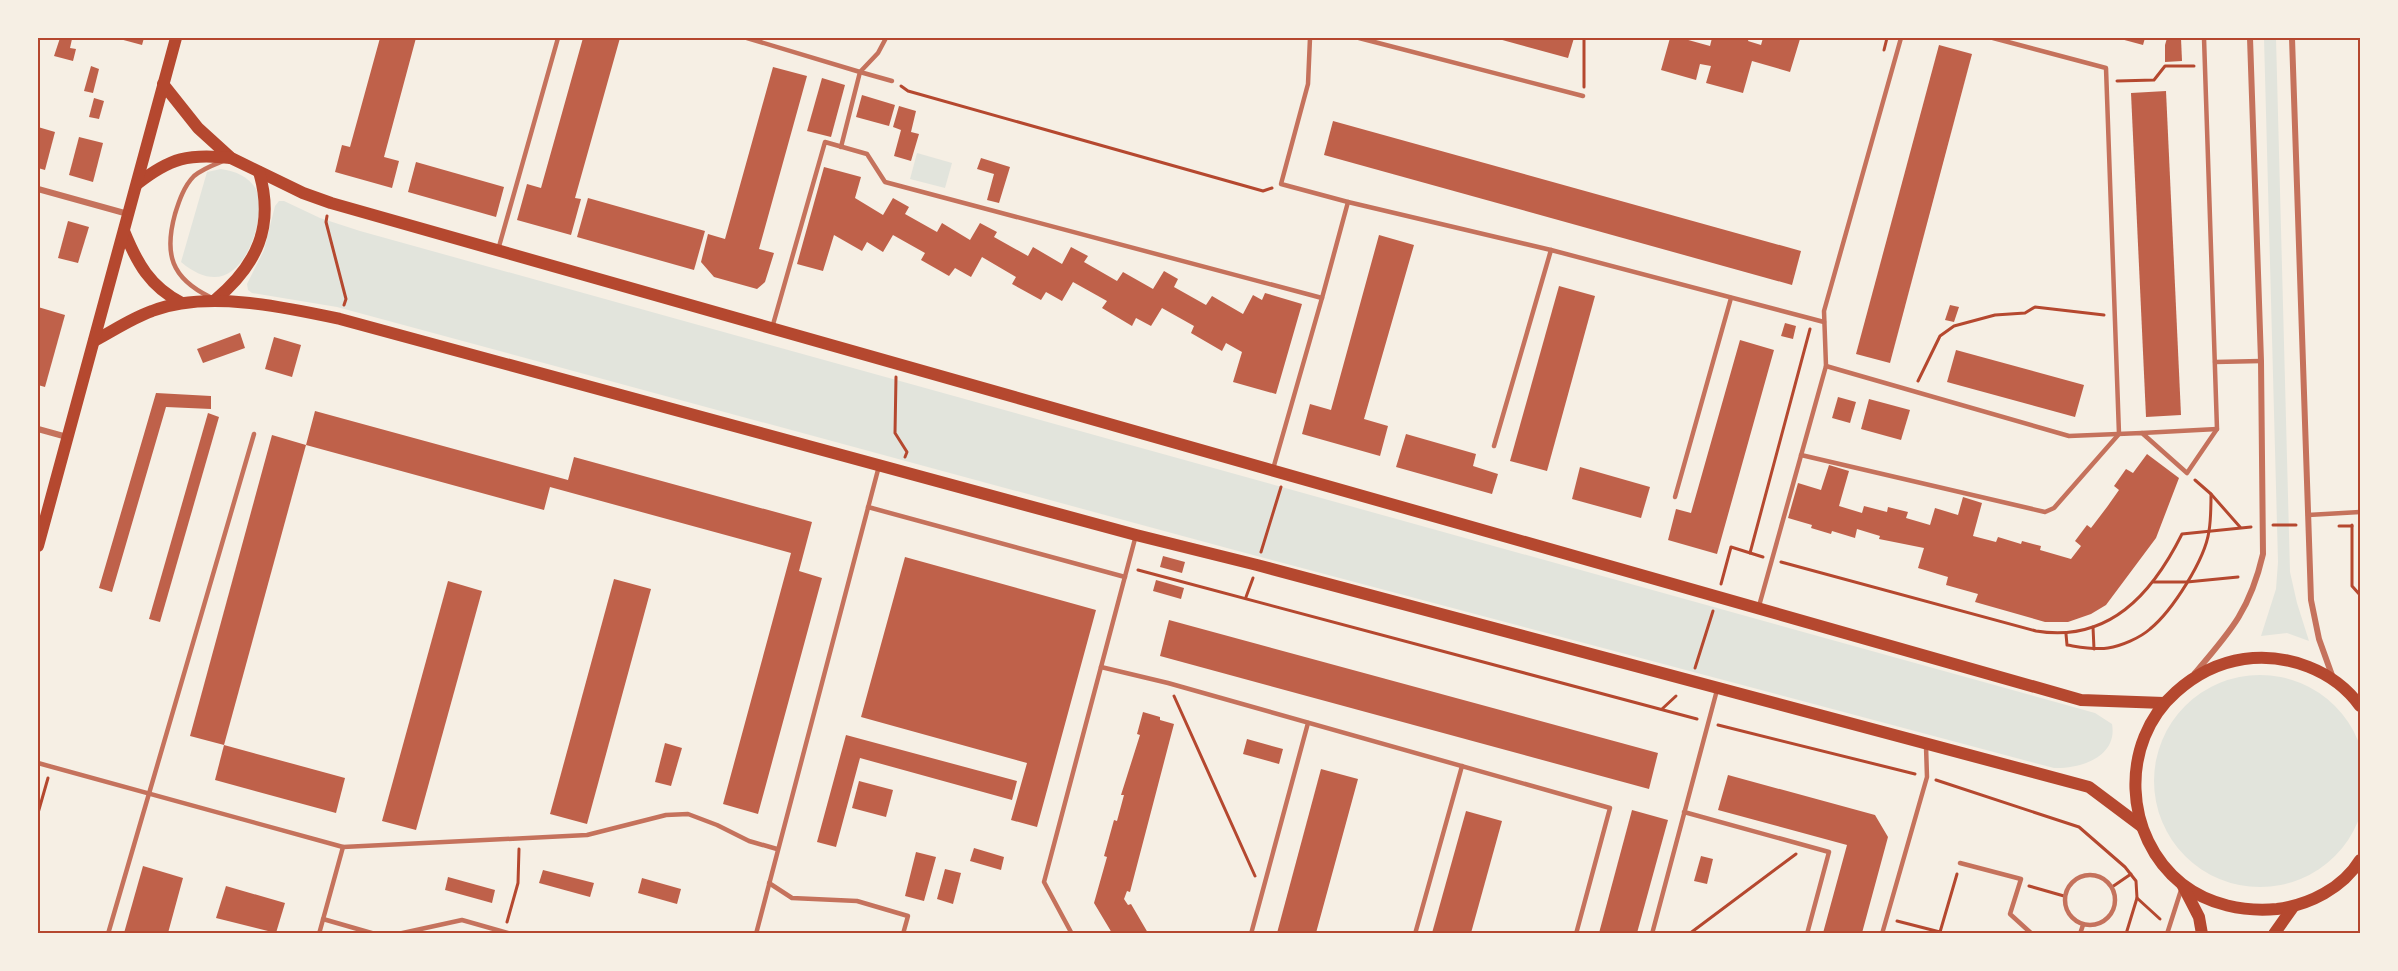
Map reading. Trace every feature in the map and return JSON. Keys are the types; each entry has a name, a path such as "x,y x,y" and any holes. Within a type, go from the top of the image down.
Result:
{"main road":[{"path":"38,546 176,38"},
{"path":"163,84 198,128 231,158 303,193 331,203 2081,700 2164,703"},
{"path":"137,184 157,168 175,159 204,155 231,158"},
{"path":"215,300 240,278 258,248 265,209 265,192 259,172"},
{"path":"124,231 136,260 146,276 168,296 182,303"},
{"path":"94,341 152,311 182,303 215,300 340,319 1137,535 2089,787 2141,826"},
{"path":"2202,933 2199,918 2182,885 2158,858 2141,826 2135,794 2136,761 2146,730 2164,703 2192,677 2226,662 2263,657 2300,662 2333,679 2361,706"},
{"path":"2182,885 2216,903 2254,911 2293,907 2326,893 2358,866"},
{"path":"2274,933 2293,907"}],"street":[{"path":"2192,677 2247,606 2257,581 2263,554 2260,361 2250,38"},
{"path":"2292,38 2311,600 2319,639 2333,679"},
{"path":"38,189 128,214"},
{"path":"38,429 68,438"}],"lane":[{"path":"498,250 558,38"},
{"path":"747,38 892,81"},
{"path":"841,147 860,72 878,53 886,38"},
{"path":"1310,38 1308,84 1281,184 1551,250 1824,322"},
{"path":"1359,38 1583,96"},
{"path":"1759,608 1826,366 1824,311 1901,38"},
{"path":"1801,455 2045,512 2054,508 2119,434 2106,68 1993,38"},
{"path":"2142,433 2187,473 2217,429 2204,38"},
{"path":"772,328 825,142 870,157 885,182 1322,298"},
{"path":"215,300 194,290 177,271 171,256 170,237 177,207 194,176 208,167 231,158"},
{"path":"1279,472 1348,202"},
{"path":"1494,446 1551,250"},
{"path":"1675,497 1731,298"},
{"path":"2215,362 2260,361"},
{"path":"1826,366 2069,436 2217,429"},
{"path":"108,933 254,434"},
{"path":"756,933 879,464"},
{"path":"868,507 1125,577"},
{"path":"2308,515 2361,512"},
{"path":"1072,933 1044,882 1137,535"},
{"path":"1101,667 1168,683 1610,808 1576,933"},
{"path":"1652,933 1717,690"},
{"path":"1251,933 1308,723"},
{"path":"1882,933 1926,777 1926,743"},
{"path":"38,763 343,847 587,835 666,815 688,814 749,840 777,849"},
{"path":"1415,933 1462,766"},
{"path":"1684,812 1829,852 1807,933"},
{"path":"319,933 343,847"},
{"path":"1960,863 2021,879 2010,914 2032,933"},
{"path":"2085,875 2096,875 2105,879 2112,887 2115,899 2113,911 2106,920 2095,925 2083,925 2072,919 2066,909 2064,896 2068,886 2075,879 2085,875"},
{"path":"769,883 792,898 857,901 908,916 903,933"},
{"path":"2168,931 2182,885"},
{"path":"323,919 375,933"},
{"path":"398,933 462,920 508,933"},
{"path":"2080,933 2083,925"}],"path":[{"path":"1583,96 1584,38"},
{"path":"2107,81 2154,80 2165,66 2205,66"},
{"path":"892,81 908,91 1263,191 1281,184"},
{"path":"331,203 326,222 346,299 340,319"},
{"path":"1914,391 1940,336 1954,326 1995,315 2025,313 2035,307 2115,316"},
{"path":"896,363 895,433 907,452 901,470"},
{"path":"1246,597 1257,565 1279,472"},
{"path":"2187,473 2211,494 2240,527"},
{"path":"2066,634 2067,645 2094,649 2109,648 2149,631 2169,609 2187,582 2210,532 2211,494"},
{"path":"2351,513 2352,586 2361,595"},
{"path":"1720,586 1731,547 2036,631 2066,634 2110,620 2154,582 2182,534 2264,525"},
{"path":"1128,567 1708,723 1926,777 2079,827 2136,881 2137,898 2126,933"},
{"path":"2154,582 2187,582 2238,577"},
{"path":"1694,672 1714,607"},
{"path":"2093,627 2094,649"},
{"path":"1168,683 1262,892"},
{"path":"1662,709 1676,696"},
{"path":"38,813 51,766"},
{"path":"508,933 518,883 519,838"},
{"path":"1689,933 1807,846"},
{"path":"1887,918 1940,932 1960,863"},
{"path":"2112,887 2131,874"},
{"path":"2019,884 2064,896"},
{"path":"2137,898 2168,931"}],"shaded area":[{"path":"2264,38 2276,38 2290,572 2309,641 2287,633 2261,636 2276,589 2278,562"},
{"path":"917,153 952,163 945,188 910,179"},
{"path":"221,169 241,175 253,184 259,199 259,215 256,230 245,257 237,267 218,277 207,276 181,262 207,172"},
{"path":"279,201 360,231 2095,713 2112,724 2112,735 2109,745 2095,759 2075,766 2054,768 1227,548 337,307 252,293 248,290 247,284 264,250 275,206"},
{"path":"2260,675 2291,680 2319,693 2335,706 2348,722 2361,750 2366,781 2361,812 2348,840 2335,856 2319,869 2291,882 2260,887 2229,882 2201,869 2185,856 2172,840 2159,812 2154,781 2159,750 2172,722 2185,706 2201,693 2229,680"}],"building":[{"path":"60,38 72,39 70,48 76,49 73,61 54,56"},
{"path":"116,38 144,38 142,45"},
{"path":"380,38 416,38 384,157 399,161 392,188 335,172 342,145 350,147"},
{"path":"583,38 620,38 575,198 581,199 571,235 517,220 527,184 541,188"},
{"path":"1495,38 1574,38 1568,58"},
{"path":"1670,38 1681,38 1710,46 1712,38 1749,38 1748,41 1761,45 1763,38 1800,39 1790,72 1752,61 1743,93 1706,83 1711,66 1700,64 1696,80 1661,70"},
{"path":"2117,38 2145,38 2143,45"},
{"path":"2167,38 2181,38 2182,61 2165,62"},
{"path":"1939,45 1972,54 1890,363 1856,354"},
{"path":"91,66 99,69 93,93 84,91"},
{"path":"773,67 807,76 759,249 774,253 765,282 757,289 714,277 701,262 708,234 725,239"},
{"path":"822,78 845,85 831,137 807,131"},
{"path":"2166,91 2181,415 2146,417 2131,93"},
{"path":"862,95 895,105 889,126 856,117"},
{"path":"94,98 104,101 99,119 89,117"},
{"path":"899,106 916,111 911,132 919,134 911,161 894,156 901,130 893,127"},
{"path":"1333,121 1801,251 1792,285 1324,155"},
{"path":"38,127 55,132 45,170 38,168"},
{"path":"79,137 103,143 93,182 69,175"},
{"path":"981,158 1010,167 999,203 987,200 994,174 977,169"},
{"path":"416,162 504,187 496,217 408,192"},
{"path":"824,167 861,177 855,198 883,215 893,198 909,207 905,214 937,232 942,223 970,240 980,223 997,232 994,237 1028,256 1033,247 1062,264 1071,247 1088,256 1084,262 1117,281 1123,272 1153,289 1164,271 1178,279 1174,287 1206,305 1212,296 1243,314 1253,295 1262,300 1265,293 1302,304 1276,394 1233,382 1242,352 1226,343 1222,351 1191,333 1194,326 1162,308 1151,326 1136,318 1132,326 1102,308 1107,301 1073,282 1062,301 1046,292 1041,300 1012,284 1016,277 982,257 971,277 955,268 949,276 921,260 925,253 893,235 883,252 867,242 862,251 834,235 823,271 797,264"},
{"path":"588,198 705,231 694,270 577,237"},
{"path":"68,221 89,227 78,263 58,258"},
{"path":"1379,235 1414,245 1364,419 1388,426 1380,456 1302,434 1310,404 1331,410"},
{"path":"1559,286 1595,296 1547,471 1510,461"},
{"path":"1950,305 1959,307 1954,322 1945,320"},
{"path":"38,307 65,315 45,387 38,385"},
{"path":"1785,323 1796,326 1793,339 1781,336"},
{"path":"240,333 245,348 203,363 197,349"},
{"path":"274,337 301,345 292,377 265,369"},
{"path":"1740,340 1774,350 1717,554 1668,540 1676,509 1691,513"},
{"path":"1956,350 2084,385 2075,417 1947,382"},
{"path":"156,393 211,396 211,409 166,407 112,592 99,588"},
{"path":"1838,397 1856,402 1850,423 1832,418"},
{"path":"1869,399 1910,410 1901,440 1861,429"},
{"path":"315,411 568,480 574,457 812,522 799,571 822,578 758,814 723,804 791,553 550,487 544,510 306,445"},
{"path":"208,413 219,417 160,622 149,619"},
{"path":"1406,434 1476,454 1473,466 1498,474 1492,494 1396,467"},
{"path":"272,435 306,445 224,745 190,736"},
{"path":"2147,454 2179,478 2156,538 2106,605 2091,614 2068,622 2045,622 1975,602 1978,594 1946,585 1948,577 1918,568 1924,548 1879,539 1880,536 1857,529 1855,538 1832,531 1831,534 1811,528 1812,525 1788,518 1798,483 1821,490 1829,465 1849,471 1839,506 1862,513 1864,506 1887,512 1888,507 1908,512 1906,518 1930,525 1935,508 1958,515 1963,497 1982,503 1973,536 1996,542 1998,537 2021,544 2022,541 2041,546 2040,550 2071,559 2081,546 2075,541 2087,525 2091,528 2107,507 2119,490 2114,486 2126,469 2133,473"},
{"path":"1580,467 1650,487 1641,518 1572,499"},
{"path":"1163,556 1185,562 1182,573 1160,567"},
{"path":"905,557 1096,610 1037,827 1011,820 1027,763 861,717"},
{"path":"614,579 651,589 587,824 550,814"},
{"path":"1156,580 1184,588 1181,599 1153,591"},
{"path":"448,581 482,591 416,830 382,821"},
{"path":"1169,620 1658,753 1649,789 1160,656"},
{"path":"1143,712 1174,724 1130,892 1127,891 1124,899 1128,905 1131,904 1148,933 1112,933 1094,903 1107,857 1104,856 1114,820 1117,821 1124,795 1121,795 1140,735 1137,734"},
{"path":"846,735 1017,781 1012,800 860,758 836,847 817,842"},
{"path":"1247,739 1283,749 1279,764 1243,754"},
{"path":"665,743 682,748 671,786 655,782"},
{"path":"224,745 345,778 336,813 215,780"},
{"path":"1321,769 1358,779 1316,933 1277,933"},
{"path":"1728,775 1875,815 1888,837 1862,933 1823,933 1847,845 1718,810"},
{"path":"859,781 893,790 886,817 852,808"},
{"path":"1632,810 1668,820 1637,933 1599,933"},
{"path":"1466,811 1502,821 1471,933 1432,933"},
{"path":"974,848 1004,857 1001,870 970,861"},
{"path":"916,852 936,857 924,901 905,896"},
{"path":"1701,856 1713,859 1707,884 1694,881"},
{"path":"143,866 183,878 168,933 124,933"},
{"path":"945,869 961,873 953,904 937,899"},
{"path":"543,870 594,883 590,897 539,883"},
{"path":"448,877 495,890 492,903 445,890"},
{"path":"642,878 681,889 677,904 638,893"},
{"path":"226,886 285,903 276,933 216,918"}]}
